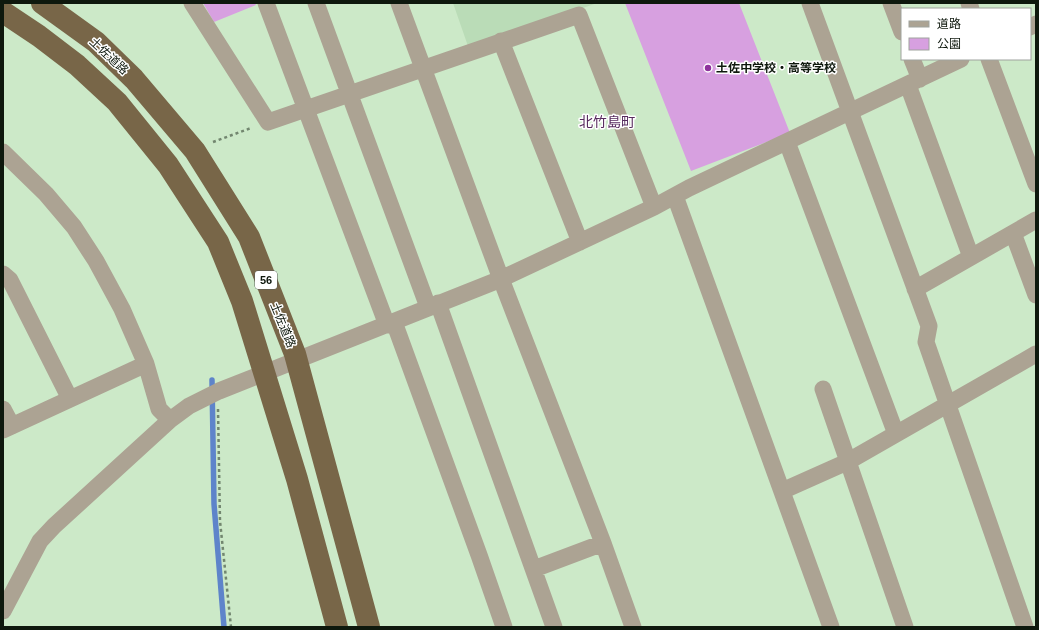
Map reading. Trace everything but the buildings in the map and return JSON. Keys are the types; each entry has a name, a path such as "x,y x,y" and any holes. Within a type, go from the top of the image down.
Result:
{"highway":[{"name":"土佐道路","path":"42,3 96,42 134,79 195,151 248,237 297,361 370,627"},
{"name":"56","path":"3,12 39,36 77,65 117,102 168,165 218,242 242,301 265,373 297,479 337,627"}],"street":[{"path":"192,3 268,122 579,15 654,207"},
{"path":"266,3 390,324 504,627"},
{"path":"316,3 349,93 433,305 534,569 554,627"},
{"path":"398,3 501,279 603,543 633,627"},
{"path":"810,3 929,326 926,342 949,403 1025,627"},
{"path":"891,3 901,29"},
{"path":"501,41 580,242"},
{"path":"912,60 914,82 971,257"},
{"path":"5,605 40,541 54,526 170,420 189,406 219,391 501,279 959,60"},
{"path":"989,60 1036,184"},
{"path":"787,142 896,434"},
{"path":"3,152 46,194 74,228 96,261 122,309 146,364 160,409 170,420"},
{"path":"675,196 831,627"},
{"path":"915,289 1036,220"},
{"path":"1013,233 1036,295"},
{"path":"3,274 10,280 70,399"},
{"path":"782,491 847,462 1036,354"},
{"path":"3,409 7,428 146,364"},
{"path":"823,389 905,627"},
{"path":"534,569 603,543"}],"path":[{"path":"210,143 268,122"},
{"path":"219,391 220,521 231,627"}],"shaded area":[{"path":"453,3 597,3 469,49"}],"green space":[{"path":"203,3 255,3 256,5 214,22"},
{"name":"土佐中学校・高等学校","path":"625,3 739,3 790,133 691,171"}],"waterway":[{"path":"212,380 214,504 224,627"}],"place":[{"name":"土佐中学校・高等学校","path":"708,68"}],"district":[{"name":"北竹島町","path":"607,122"}]}
